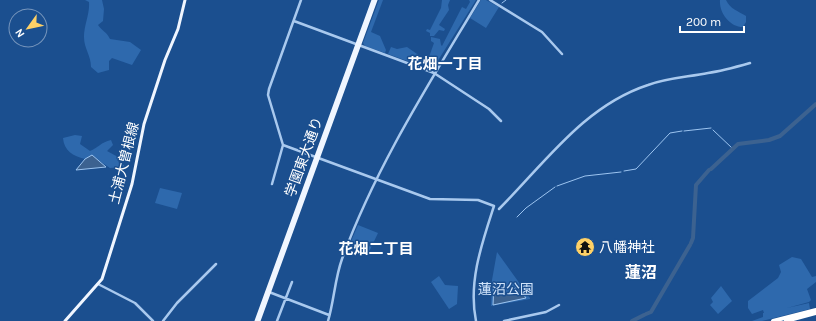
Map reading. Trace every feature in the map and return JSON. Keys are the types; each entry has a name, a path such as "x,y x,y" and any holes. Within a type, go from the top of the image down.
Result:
{"highway":[{"path":"773,321 816,310"},
{"path":"786,321 816,313"}],"main road":[{"name":"土浦大曽根線","path":"66,321 102,279 115,240 135,169 144,124 165,60 178,29 185,0"},
{"name":"学園東大通り","path":"256,321 358,45 373,0"},
{"name":"学園東大通り","path":"358,45 376,0"},
{"name":"学園東大通り","path":"259,321 317,157"}],"street":[{"path":"272,184 283,145 268,93 301,0"},
{"path":"328,321 342,260 376,179 434,73 478,0"},
{"path":"490,0 542,32 562,54"},
{"path":"294,21 434,73 489,108 501,121"},
{"path":"499,208 571,133 600,110 622,96 648,85 750,63"},
{"path":"283,145 430,198 478,200 494,206 478,259 474,296 476,321"},
{"path":"163,321 177,303 216,264"},
{"path":"277,321 292,282"},
{"path":"98,284 134,303 153,321"},
{"path":"269,292 329,315"},
{"path":"504,321 546,312 559,305"}],"green space":[{"path":"85,0 102,0 104,9 103,21 98,25 110,39 130,42 141,50 132,65 112,58 109,61 109,70 98,73 91,67 84,41 89,6 89,2"},
{"path":"379,0 383,0 371,32 380,36 386,50 385,53 365,46 363,43"},
{"path":"442,0 450,0 448,5 449,10 439,25 445,29 444,31 439,30 434,36 430,36 430,33 426,31 427,29 430,30 441,8"},
{"path":"469,0 476,0 432,70 429,57 434,43 431,41 431,37 440,39 442,46 462,7 466,9 470,2"},
{"path":"481,0 486,0 499,7 486,28 470,18"},
{"path":"720,0 726,0 732,8 746,16 746,22 743,27 734,25 726,18 721,10"},
{"path":"391,47 397,49 407,47 420,56 424,62 421,63 411,59 410,62 388,54"},
{"path":"75,135 82,136 80,144 90,151 111,140 113,145 107,151 118,157 119,164 124,165 124,167 110,168 92,156 85,159 73,154 67,150 63,138"},
{"path":"160,188 182,193 177,209 155,203"},
{"path":"358,225 378,233 368,254 349,246"},
{"name":"蓮沼公園","path":"497,252 530,299 491,306 492,280"},
{"path":"792,257 801,259 812,277 816,276 816,282 807,289 811,300 809,302 787,308 809,303 810,309 762,321 752,321 763,317 764,313 763,310 752,314 748,308 748,301 778,278 781,272 779,265"},
{"path":"439,276 445,285 458,286 457,304 449,309 431,282"},
{"path":"721,286 732,301 718,314 710,305 713,302 711,298"}],"shaded area":[{"path":"92,155 106,167 76,170 85,159"},
{"path":"494,284 504,295 511,293 515,288 519,288 526,298 493,305"}],"waterway":[{"path":"502,3 506,0"},
{"path":"711,169 738,144 769,140 780,136 816,104"},
{"path":"684,131 711,128"},
{"path":"713,130 732,148"},
{"path":"624,171 636,169 670,133 682,131"},
{"path":"691,243 693,238 696,185 709,170"},
{"path":"557,186 585,176 621,172"},
{"path":"517,217 526,208 555,187"},
{"path":"646,314 651,312 690,245"},
{"path":"632,321 644,315"}],"place":[{"name":"八幡神社","path":"585,247"}],"district":[{"name":"花畑一丁目","path":"445,64"},
{"name":"花畑二丁目","path":"376,249"},
{"name":"蓮沼","path":"641,272"}]}
